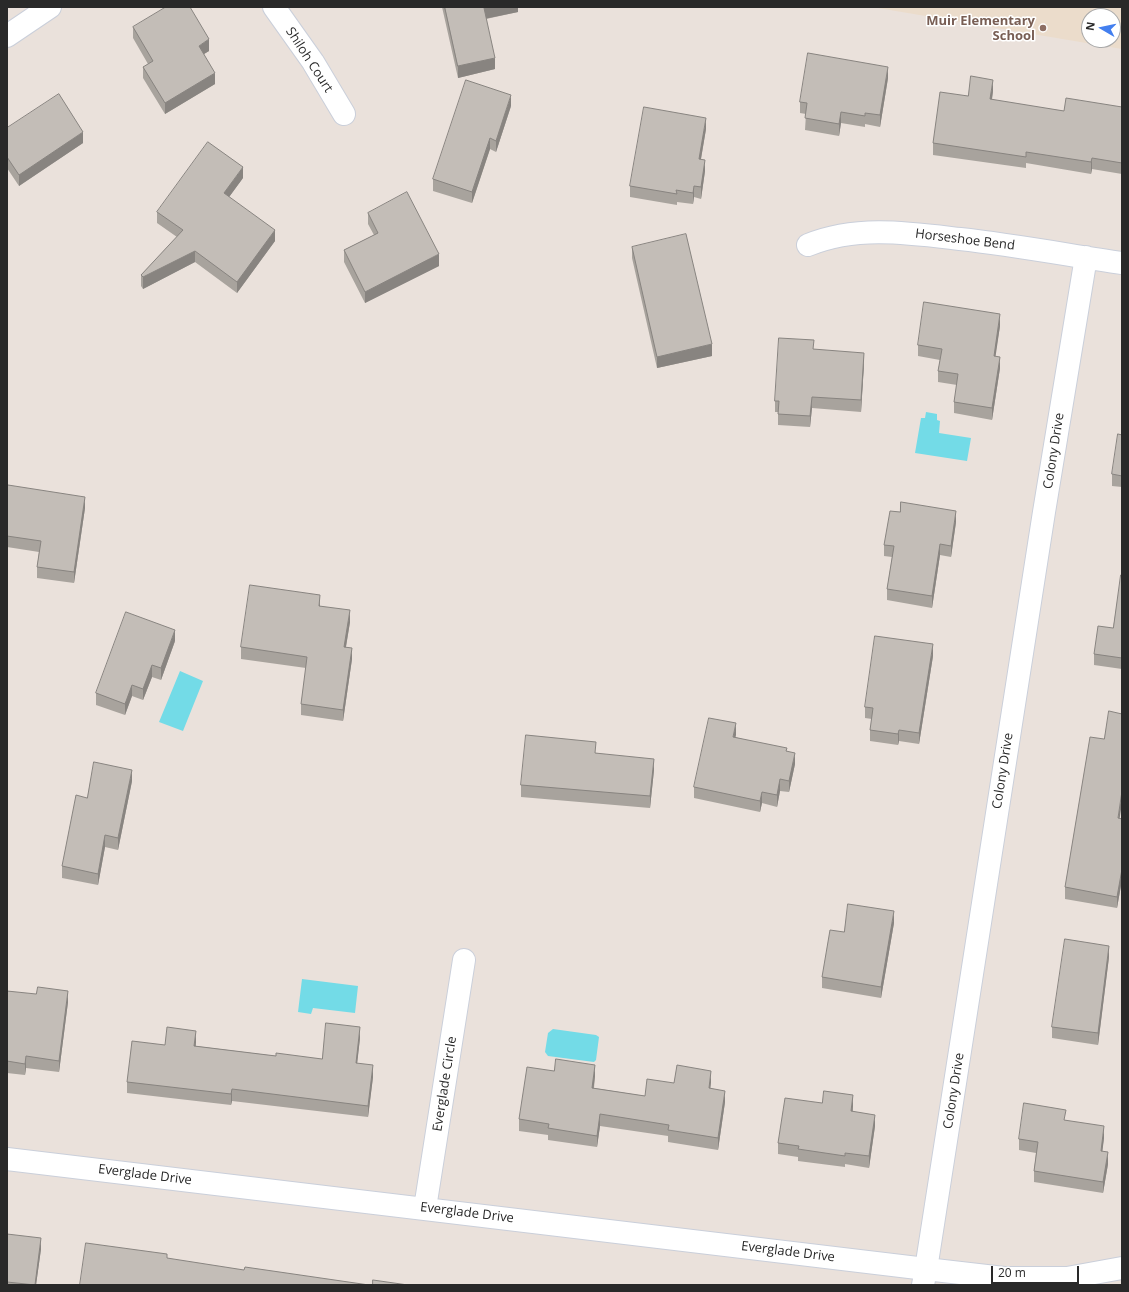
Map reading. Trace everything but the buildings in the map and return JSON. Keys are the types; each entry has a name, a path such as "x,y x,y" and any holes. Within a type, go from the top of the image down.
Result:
{"street":[{"path":"7,36 50,7"},
{"name":"Shiloh Court","path":"274,7 313,62 344,114"},
{"name":"Horseshoe Bend","path":"808,245 840,236 872,232 913,233 1001,244 1122,263"},
{"name":"Colony Drive","path":"925,1277 1044,512 1086,257"},
{"name":"Everglade Circle","path":"425,1208 464,960"},
{"name":"Everglade Drive","path":"7,1159 425,1208 925,1277 1067,1278 1122,1268"}],"shaded area":[{"name":"Muir Elementary School","path":"872,7 1122,7 1122,49 1116,48 1121,48 1121,8 1081,8 1081,42"}],"water":[{"path":"926,412 937,414 937,420 940,421 939,433 971,438 967,461 915,453 921,418 925,418"},
{"path":"180,671 203,681 183,731 159,722"},
{"path":"302,979 358,986 355,1013 313,1008 311,1014 298,1012"},
{"path":"553,1029 596,1035 599,1037 596,1060 594,1062 548,1056 545,1052 548,1033"}],"place":[{"name":"Muir Elementary School","path":"1043,28"}]}
